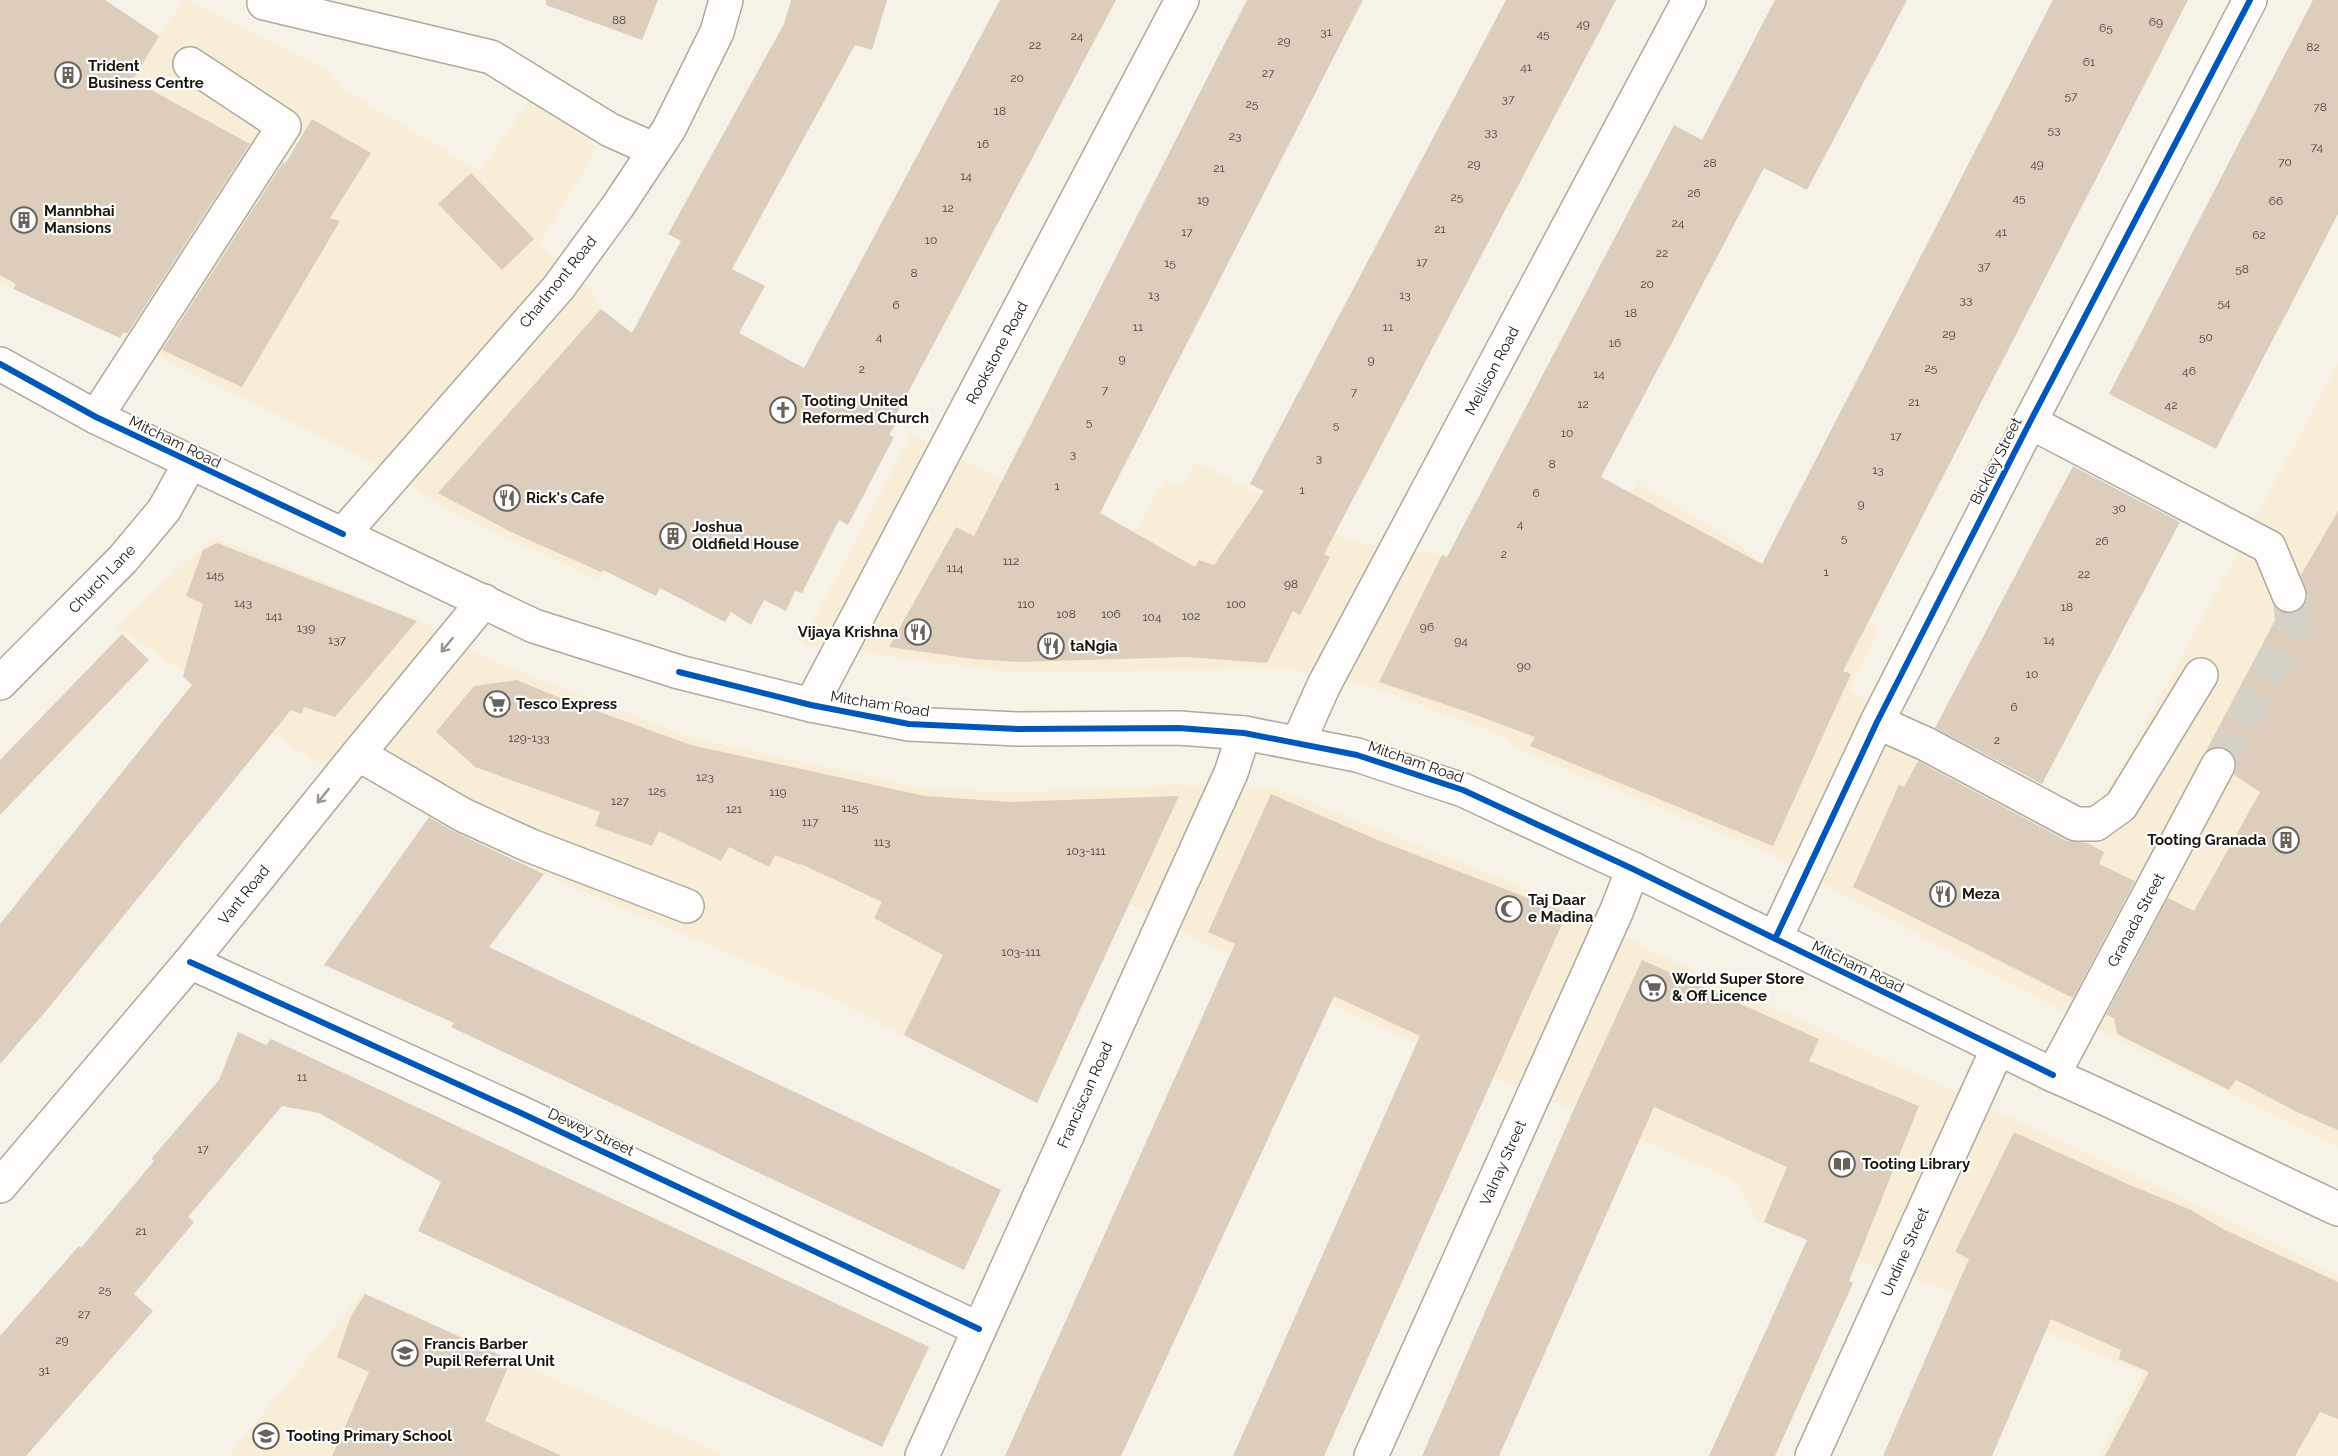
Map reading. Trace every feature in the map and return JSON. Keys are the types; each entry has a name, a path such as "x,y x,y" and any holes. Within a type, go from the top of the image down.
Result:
{"street":[{"name":"Charlmont Road","path":"343,534 558,287 618,206 669,129 717,32 726,0"},
{"name":"Rookstone Road","path":"811,705 1182,0"},
{"name":"Mellison Road","path":"1298,743 1324,685 1689,0"},
{"name":"Bickley Street","path":"1775,939 1877,722 2250,0"},
{"path":"264,3 491,57 610,130 655,150"},
{"path":"96,417 284,126 190,64"},
{"name":"Mitcham Road","path":"0,364 96,417 484,600 534,626 679,672 811,705 909,724 1018,729 1179,728 1244,733 1358,755 1463,790 1633,869 2053,1075 2338,1209"},
{"path":"2030,422 2269,547 2289,595"},
{"name":"Church Lane","path":"0,683 123,559 164,510 190,463"},
{"name":"Vant Road","path":"0,1186 190,962 484,600"},
{"path":"1877,722 1926,744 2076,824 2096,824 2121,806 2201,675"},
{"name":"Franciscan Road","path":"922,1456 1231,773 1244,733"},
{"path":"358,753 463,815 521,842 687,906"},
{"name":"Granada Street","path":"2053,1075 2218,765"},
{"name":"Valnay Street","path":"1371,1456 1612,921 1633,869"},
{"name":"Dewey Street","path":"190,962 521,1113 979,1329"},
{"name":"Undine Street","path":"1812,1456 1998,1048"}],"shaded area":[{"path":"184,0 189,0 329,70 341,88 480,171 534,94 597,147 539,243 591,289 601,309 656,353 607,572 598,580 445,509 395,474 241,397 0,283 0,113 83,164 159,36"},
{"path":"2338,364 2338,1147 2066,1013 1771,854 1525,752 1503,736 1372,687 1290,669 1011,672 801,645 911,435 1125,546 1165,480 1181,487 1196,462 1354,542 1442,555 1538,604 1568,616 1638,483 1739,544 1765,568 1879,628 1850,690 2091,813 2135,744"},
{"path":"213,537 422,622 493,661 692,738 928,789 1020,792 1178,785 1275,788 1569,906 1646,948 2221,1216 2338,1275 2338,1456 2100,1456 2143,1373 1955,1293 1857,1260 1757,1220 1733,1179 1417,1044 1204,943 1129,904 1037,1103 820,993 544,874 391,785 312,760 116,626"},
{"name":"Francis Barber Pupil Referral Unit","path":"363,1292 725,1456 228,1456"}],"building":[{"path":"0,0 105,0 159,36 133,80 250,144 127,334 123,332 120,338 13,289 16,284 0,275"},
{"path":"546,0 658,0 642,40 546,5"},
{"path":"791,0 887,0 872,50 855,45 732,269 765,286 739,333 804,368 1000,0 1116,0 895,417 898,419 889,435 894,437 848,525 839,520 802,593 795,591 786,611 764,600 751,625 731,612 725,622 660,588 656,596 603,570 601,572 511,532 438,493 601,309 632,333 681,241 668,234 784,24"},
{"path":"1247,0 1363,0 1100,513 1195,567 1199,560 1214,565 1264,491 1250,484 1506,0 1616,0 1324,554 1330,557 1300,615 1293,611 1267,663 1187,657 1017,662 973,659 889,647 956,527 974,536"},
{"path":"1775,0 1907,0 1807,190 1764,168 1601,477 1762,564 2053,0 2188,0 1843,671 1851,674 1773,846 1530,746 1535,737 1379,682 1442,555 1447,557 1674,125 1702,140"},
{"path":"2313,0 2338,0 2338,214 2216,449 2109,394"},
{"path":"312,119 371,153 330,218 340,221 242,387 162,350 283,163 285,164"},
{"path":"471,173 534,239 502,270 438,204"},
{"path":"2073,466 2180,522 2042,784 1935,728"},
{"name":"Tooting Granada","path":"2338,511 2338,1130 2297,1112 2236,1080 2229,1090 2117,1034 2114,1018 2106,1015 2168,898 2194,911 2260,792 2234,775 2237,764 2234,755 2227,749 2217,746 2206,751 2280,611 2287,614 2296,612 2304,606 2308,597 2301,575"},
{"path":"217,543 417,621 335,717 304,707 301,714 291,710 46,1011 0,1064 0,924 192,685 183,676 203,604 186,596 203,550"},
{"path":"122,634 149,660 0,815 0,760"},
{"path":"517,680 691,745 925,796 1009,802 1179,796 1037,1103 904,1035 943,955 874,918 882,902 801,864 775,855 769,867 729,847 721,861 659,831 652,846 595,826 600,812 475,767 436,732 474,686"},
{"path":"1918,761 2067,841 2087,843 2104,852 2099,864 2135,881 2073,998 1853,887 1899,785 1904,787"},
{"path":"1271,794 1380,841 1567,913 1324,1456 1233,1456 1420,1036 1334,996 1121,1456 1005,1456 1235,944 1208,932"},
{"path":"429,817 455,832 544,874 489,947 1001,1190 964,1270 451,1027 454,1023 324,965"},
{"path":"1642,960 1819,1039 1809,1061 1919,1106 1849,1281 1853,1283 1775,1456 1709,1456 1807,1240 1764,1222 1787,1167 1654,1107 1499,1456 1422,1456 1573,1111"},
{"path":"238,1032 266,1045 271,1039 929,1347 882,1447 418,1231 441,1182 319,1113 282,1106 188,1217 194,1222 134,1294 153,1311 26,1456 0,1456 0,1336 79,1246 81,1248 154,1161 151,1159 219,1080"},
{"path":"2014,1132 2125,1183 2191,1210 2223,1229 2338,1282 2338,1419 2320,1412 2295,1456 2105,1456 2149,1372 2119,1359 2121,1350 2051,1319 1992,1456 1883,1456 1969,1259 1955,1252"},
{"path":"365,1294 511,1360 485,1421 562,1456 332,1456 369,1372 337,1357 351,1316"}],"tunnel":[{"path":"2218,765 2292,625 2289,595"}],"cycle path":[{"path":"1775,939 1877,722 2250,0"},
{"path":"0,364 96,417 343,534"},
{"path":"679,672 811,705 909,724 1018,729 1179,728 1244,733 1357,755 1463,790 1633,869 2053,1075"},
{"path":"190,962 521,1113 979,1329"}],"place":[{"name":"Trident Business Centre","path":"68,75"},
{"name":"Mannbhai Mansions","path":"24,220"},
{"name":"Tooting United Reformed Church","path":"783,410"},
{"name":"Rick's Cafe","path":"507,498"},
{"name":"Joshua Oldfield House","path":"673,536"},
{"name":"Vijaya Krishna","path":"918,632"},
{"name":"taNgia","path":"1051,646"},
{"name":"Tesco Express","path":"497,704"},
{"name":"Tooting Granada","path":"2286,840"},
{"name":"Meza","path":"1943,894"},
{"name":"Taj Daar e Madina","path":"1509,909"},
{"name":"World Super Store & Off Licence","path":"1653,988"},
{"name":"Tooting Library","path":"1842,1164"},
{"name":"Francis Barber Pupil Referral Unit","path":"405,1353"},
{"name":"Tooting Primary School","path":"266,1436"}]}
